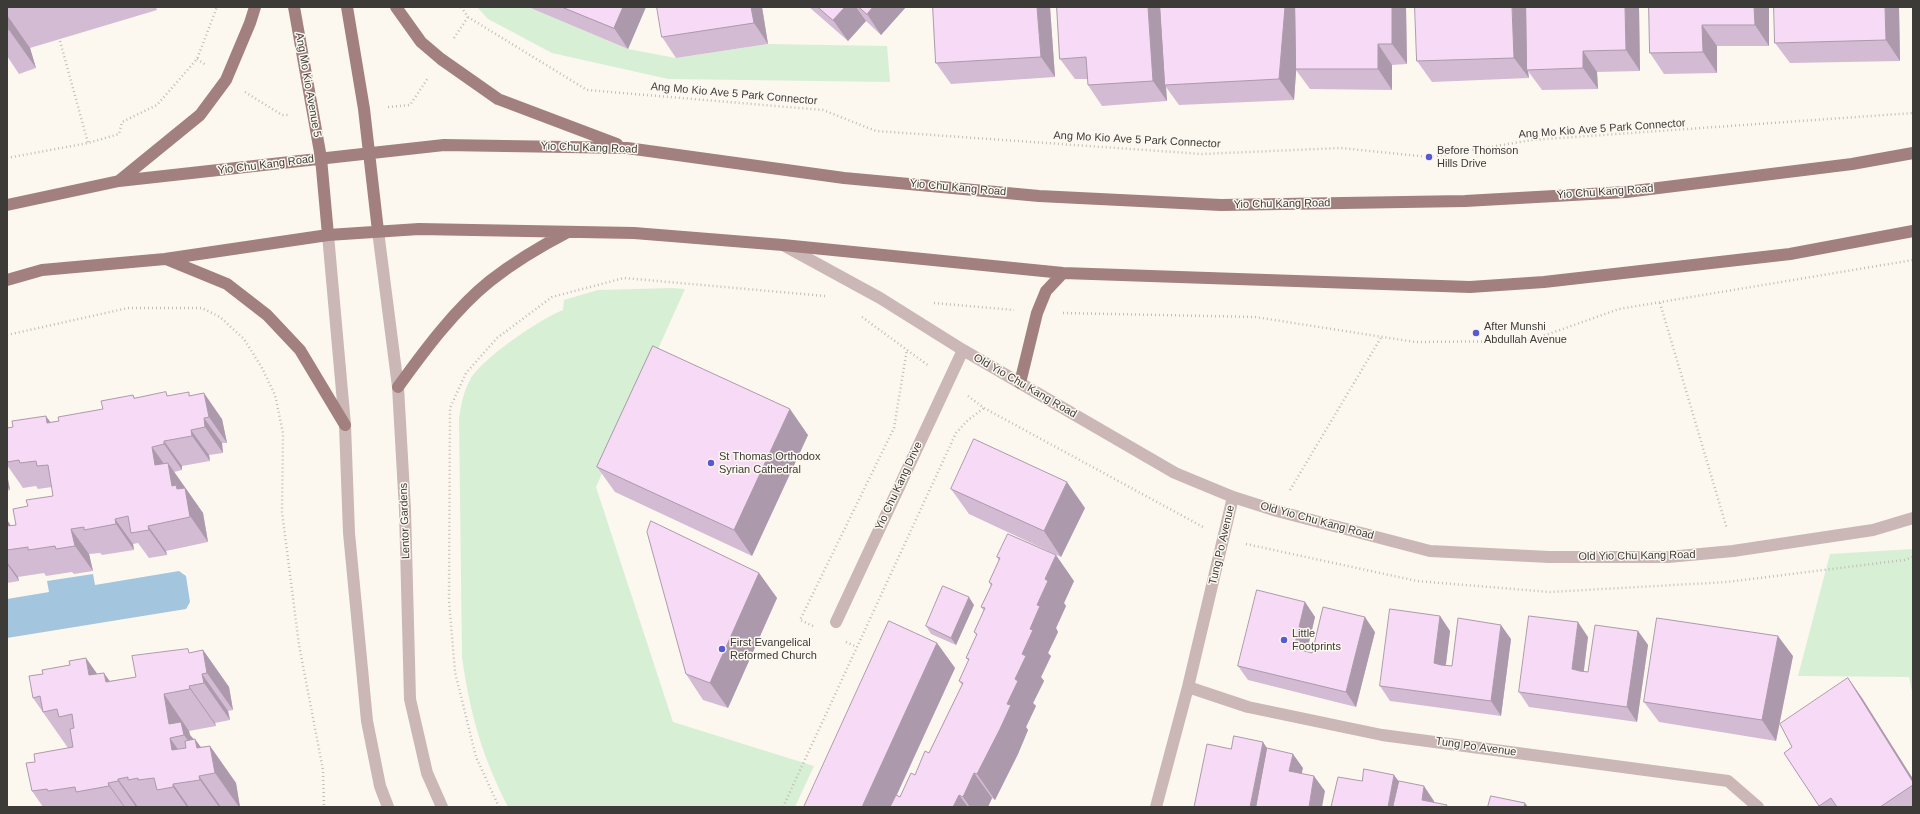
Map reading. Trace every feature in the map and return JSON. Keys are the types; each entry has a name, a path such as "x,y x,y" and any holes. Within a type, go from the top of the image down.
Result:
{"main road":[{"path":"119,181 200,115 226,80 250,23 255,7"},
{"name":"Ang Mo Kio Avenue 5","path":"294,7 321,158 328,234"},
{"path":"347,7 364,109 378,231"},
{"path":"396,7 421,42 440,59 498,99 627,148"},
{"name":"Yio Chu Kang Road","path":"7,205 119,181 369,152 444,145 627,148 844,178 1039,196 1222,205 1465,201 1626,192 1852,164 1913,153"},
{"path":"7,280 42,270 165,258 328,234 419,229 634,233 783,245 1063,273 1470,287 1544,282 1790,254 1913,231"},
{"path":"398,387 429,344 489,282 530,252 569,231"},
{"path":"165,258 227,284 268,315 300,350 345,425"},
{"path":"1020,383 1037,313 1046,291 1063,273"}],"street":[{"name":"Lentor Gardens","path":"378,231 398,387 405,510 410,699 427,773 442,807"},
{"path":"328,234 345,425 349,533 367,722 380,786 388,807"},
{"name":"Old Yio Chu Kang Road","path":"783,245 880,298 963,350 1175,473 1233,497 1277,511 1430,551 1557,557 1668,557 1733,551 1873,530 1913,518"},
{"name":"Yio Chu Kang Drive","path":"836,622 963,350"},
{"name":"Tung Po Avenue","path":"1156,807 1188,687 1233,497"},
{"name":"Tung Po Avenue","path":"1188,687 1248,706 1382,735 1728,781 1758,807"}],"path":[{"path":"7,158 88,143 118,134 122,122 157,105 197,58 217,7"},
{"name":"Ang Mo Kio Ave 5 Park Connector","path":"461,7 468,17 586,90 823,110 876,131 884,132 1202,154 1341,148 1429,157 1532,140 1913,113"},
{"path":"60,41 88,143"},
{"path":"927,302 1037,313 1255,317 1415,342 1529,341 1619,309 1913,260"},
{"path":"499,807 476,757 455,672 450,609 450,408 466,373 497,338 552,297 624,278 832,296"},
{"path":"1660,303 1733,551"},
{"path":"7,336 128,308 202,308 220,317 244,339 262,368 275,395 283,433 282,512 299,645 323,770 324,807"},
{"path":"1277,511 1382,336"},
{"path":"814,627 800,620 894,428 907,349"},
{"path":"783,807 956,433 968,420 984,408"},
{"path":"843,640 857,647"}],"green space":[{"path":"477,7 528,7 628,49 676,58 768,44 887,46 890,82 668,79 552,53 488,19"},
{"path":"685,289 596,487 673,722 814,766 795,807 508,807 491,770 478,734 465,678 462,657 459,419 464,394 476,371 486,361 512,340 540,322 563,310 564,300 598,290"},
{"path":"1913,549 1913,697 1909,677 1798,676 1830,554"}],"water":[{"path":"179,571 186,576 190,602 186,609 7,638 7,599 49,592 47,581 93,574 95,585"}],"building":[{"path":"562,7 623,7 614,28"},
{"path":"657,7 751,7 754,23 662,37"},
{"path":"818,7 845,7 833,20"},
{"path":"859,7 873,7 867,14"},
{"path":"933,7 1037,7 1041,57 936,63"},
{"path":"1057,7 1148,7 1153,81 1088,85 1086,57 1060,59"},
{"path":"1160,7 1285,7 1279,79 1165,85"},
{"path":"1295,7 1392,7 1392,44 1378,44 1378,69 1296,69"},
{"path":"1415,7 1512,7 1514,58 1417,61"},
{"path":"1526,7 1625,7 1626,50 1583,51 1583,68 1527,70"},
{"path":"1649,7 1754,7 1755,25 1702,25 1703,52 1650,53"},
{"path":"1774,7 1885,7 1886,40 1775,43"},
{"name":"St Thomas Orthodox Syrian Cathedral","path":"653,346 790,409 734,530 597,467"},
{"path":"166,392 167,396 189,392 189,396 204,393 209,417 204,418 205,427 191,430 192,436 164,441 164,444 152,447 155,465 168,463 172,486 176,485 177,489 185,488 190,517 148,526 149,530 131,533 128,516 115,519 116,524 84,530 84,527 71,529 75,546 56,549 55,546 28,550 28,547 7,550 7,526 16,525 13,509 28,506 26,500 53,496 48,465 37,466 36,461 20,463 19,460 7,462 7,428 13,427 12,421 46,416 47,423 59,421 58,417 103,409 101,401 133,395 134,398"},
{"path":"974,439 1067,482 1044,531 951,489"},
{"name":"First Evangelical Reformed Church","path":"651,521 759,573 710,683 686,674 647,532"},
{"path":"1008,534 1056,555 1045,579 1048,581 1037,605 1040,606 1030,629 1033,630 1022,654 1026,656 1015,679 1018,681 1007,704 1011,705 977,774 974,773 963,797 959,795 953,807 890,807 896,795 900,797 911,773 915,775 925,751 929,753 963,683 959,681 969,659 966,658 977,634 974,632 985,608 981,607 992,584 989,582 1000,558 997,557"},
{"path":"943,586 969,597 951,638 926,626"},
{"path":"1257,590 1305,602 1294,648 1312,653 1323,607 1365,617 1346,692 1238,666"},
{"path":"1390,609 1440,616 1434,663 1441,665 1452,666 1458,618 1501,625 1491,701 1380,686"},
{"path":"1529,616 1578,622 1572,669 1580,671 1588,672 1595,625 1638,631 1627,707 1519,692"},
{"path":"1657,618 1778,636 1762,720 1644,702"},
{"path":"889,621 937,643 862,807 804,807"},
{"path":"188,649 189,653 203,650 207,673 202,674 204,683 189,686 190,689 164,694 169,724 181,722 184,735 170,738 172,750 186,748 185,741 195,739 197,748 210,746 215,773 199,776 200,780 173,784 173,787 157,790 154,778 138,780 138,778 128,780 128,777 108,783 109,786 76,792 75,787 48,791 47,789 32,791 26,763 35,762 34,754 73,747 70,729 74,728 72,714 59,717 57,709 43,712 40,696 33,698 29,676 43,674 42,670 70,665 69,661 86,658 89,675 104,673 106,682 136,677 132,656"},
{"path":"1848,678 1913,782 1913,785 1880,807 1837,807 1831,798 1819,806 1784,753 1792,747 1780,724"},
{"path":"1234,736 1263,742 1250,807 1194,807 1207,744 1231,749"},
{"path":"1267,748 1293,754 1289,771 1314,776 1309,807 1256,807"},
{"path":"1364,769 1394,775 1388,807 1331,807 1338,777 1362,781"},
{"path":"1399,781 1424,786 1422,800 1447,805 1446,807 1393,807"},
{"path":"1491,796 1525,803 1524,807 1488,807"}],"place":[{"name":"Before Thomson Hills Drive","path":"1429,157"},
{"name":"After Munshi Abdullah Avenue","path":"1476,333"},
{"name":"St Thomas Orthodox Syrian Cathedral","path":"711,463"},
{"name":"Little Footprints","path":"1284,640"},
{"name":"First Evangelical Reformed Church","path":"722,649"}]}
